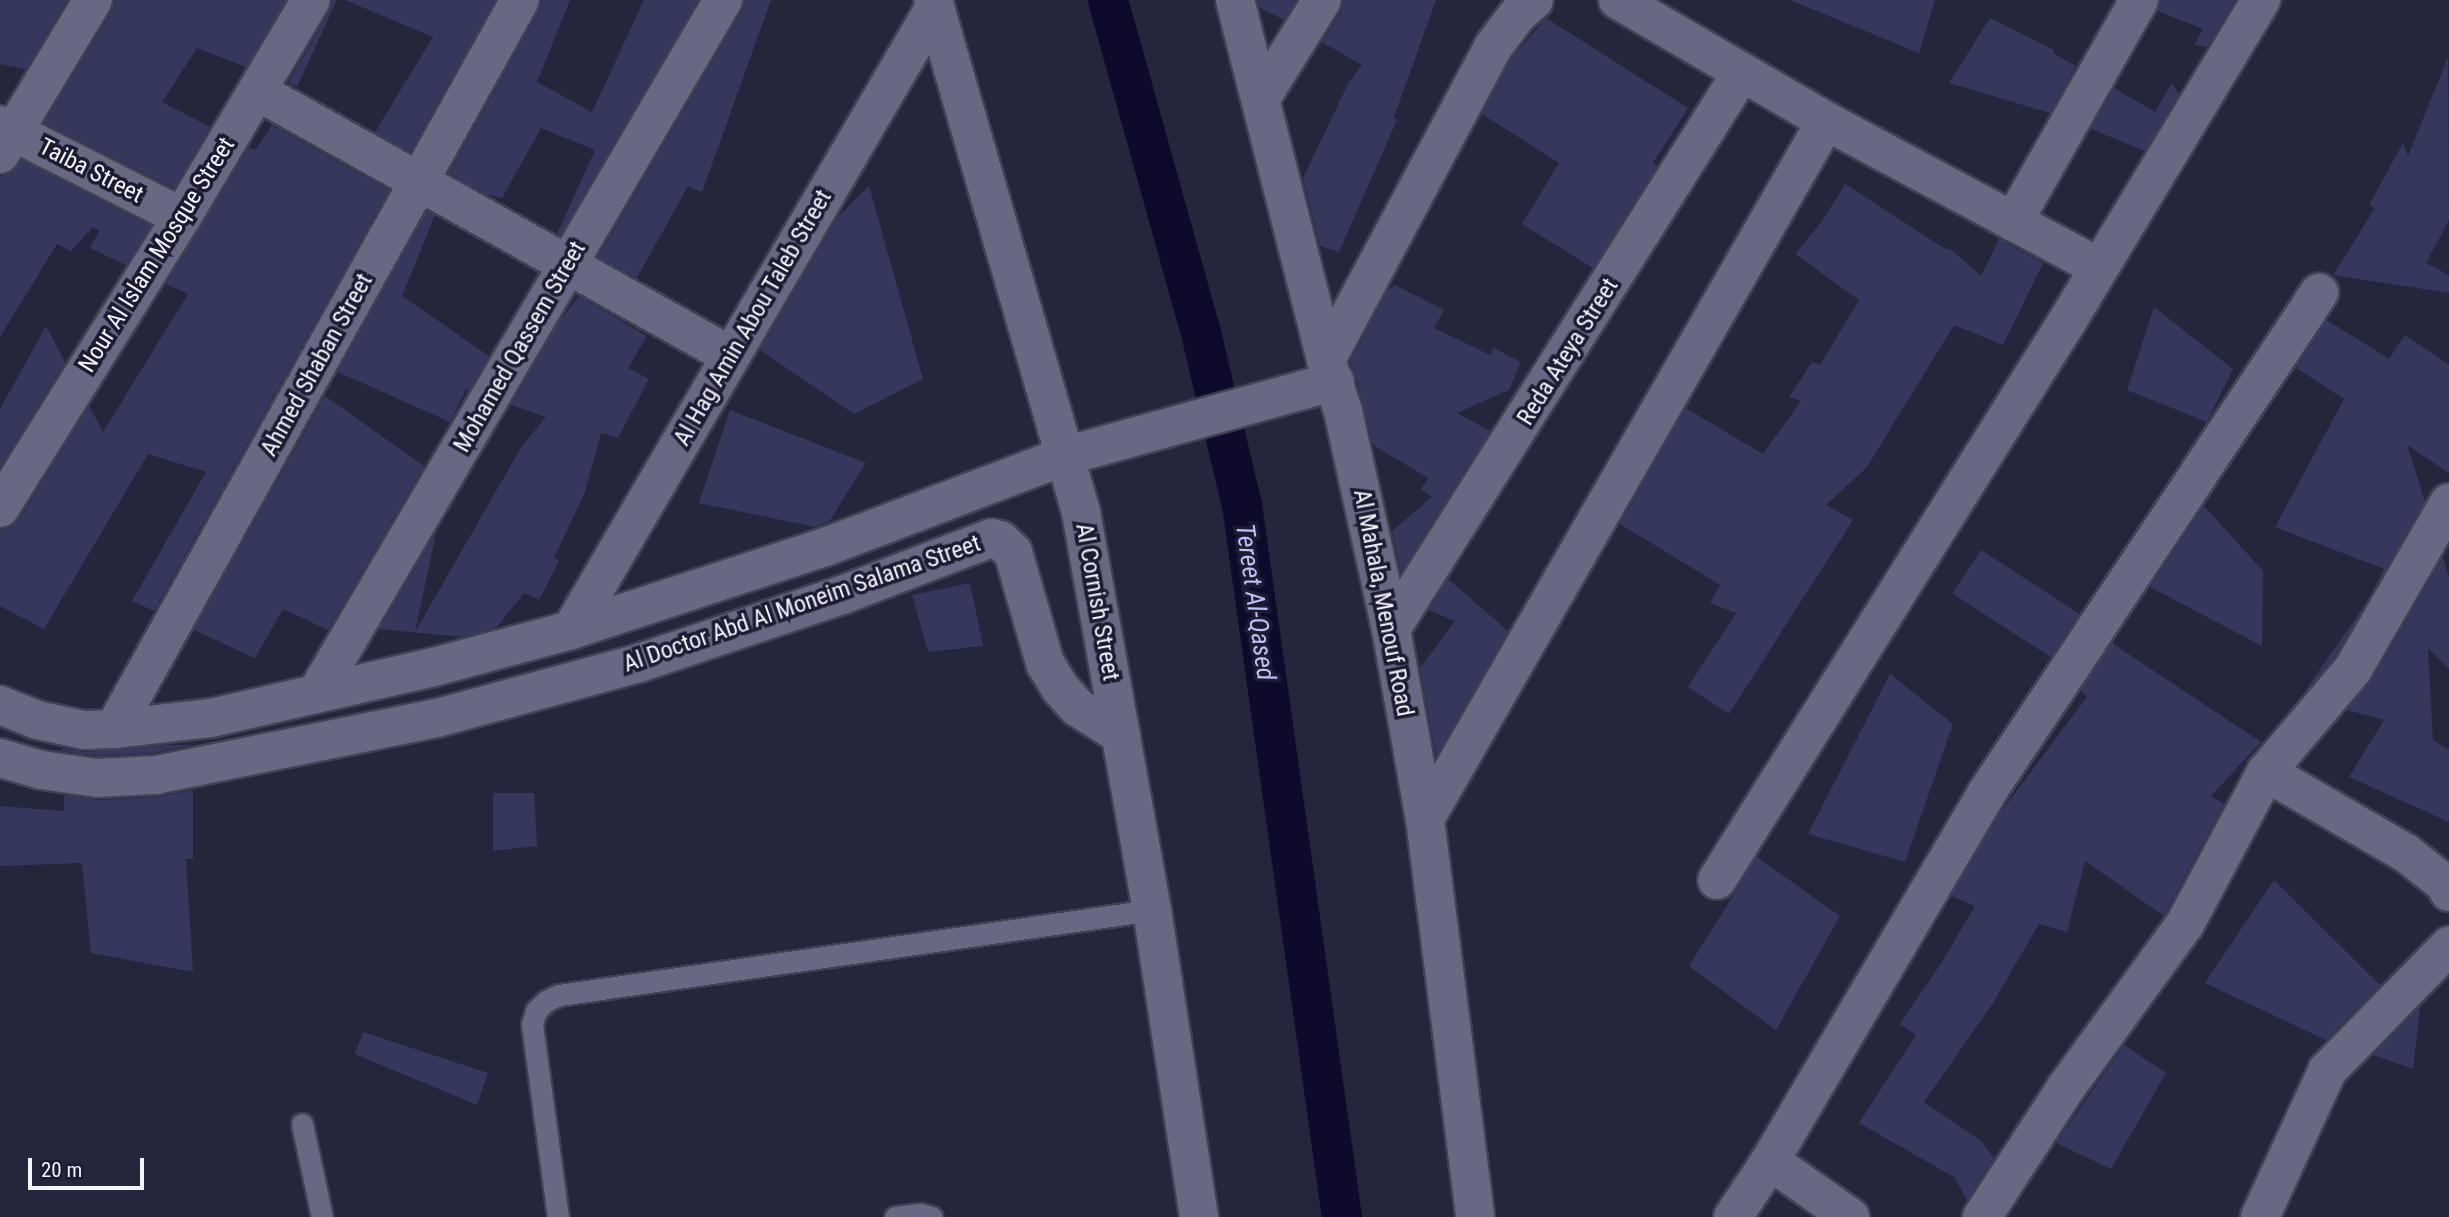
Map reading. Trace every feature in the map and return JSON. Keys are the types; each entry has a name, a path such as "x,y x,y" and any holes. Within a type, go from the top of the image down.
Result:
{"street":[{"path":"5,138 93,0"},
{"name":"Nour Al Islam Mosque Street","path":"0,508 182,217 311,0"},
{"name":"Ahmed Shaban Street","path":"114,729 520,0"},
{"name":"Mohamed Qassem Street","path":"316,694 723,0"},
{"name":"Al Mahala, Menouf Road","path":"1235,0 1331,370 1391,629 1425,819 1475,1217"},
{"path":"1261,98 1322,0"},
{"path":"1331,370 1493,47 1518,13 1534,0"},
{"path":"1618,0 1826,121 2098,267"},
{"path":"2013,222 2140,0"},
{"path":"1717,880 2068,320 2261,0"},
{"name":"Al Hag Amin Abou Taleb Street","path":"571,630 934,3"},
{"name":"Al Cornish Street","path":"934,3 1081,512 1152,910 1199,1217"},
{"name":"Reda Ateya Street","path":"1391,629 1742,72"},
{"path":"257,91 731,356"},
{"path":"1425,819 1826,121"},
{"name":"Taiba Street","path":"5,138 182,217"},
{"path":"1733,1217 1770,1161 1986,794 2319,293"},
{"name":"Al Doctor Abd Al Moneim Salama Street","path":"0,705 49,722 83,730 114,729 211,718 434,667 571,630 828,546 1065,456 1331,370"},
{"path":"1982,1217 2065,1089 2185,924 2266,772 2353,669 2449,503"},
{"name":"Al Doctor Abd Al Moneim Salama Street","path":"0,758 41,770 97,778 156,775 437,718 639,663 842,595 991,538 1000,540 1013,552 1045,663 1060,688 1098,723 1121,735"},
{"path":"2266,772 2406,853 2445,884 2449,892"},
{"path":"2260,1217 2327,1071 2449,946"},
{"path":"1770,1161 1850,1217"}],"lane":[{"path":"558,1217 532,1024 536,1011 546,1001 573,993 1152,910"},
{"path":"302,1124 322,1217"},
{"path":"895,1217 920,1214 932,1217"}],"building":[{"path":"0,0 67,0 26,69 0,64"},
{"path":"115,0 286,0 246,67 197,48 162,102 210,127 174,188 44,123 112,11"},
{"path":"333,0 337,0 297,87 288,83 330,11"},
{"path":"345,0 495,0 410,152 375,132 433,37"},
{"path":"542,0 570,0 537,82 592,112 644,0 698,0 560,235 557,234 595,150 541,128 502,198 486,194 449,173 539,11"},
{"path":"745,0 771,0 702,192 688,186 637,278 598,257 742,11"},
{"path":"1258,0 1296,0 1284,20 1259,7"},
{"path":"1344,0 1436,0 1394,117 1397,120 1339,252 1320,246 1303,178 1348,84 1362,65 1322,42 1341,12"},
{"path":"1790,0 1935,0 1919,53"},
{"path":"2161,0 2235,0 2207,47 2194,45 2203,29 2158,11"},
{"path":"1546,18 1688,108 1653,163 1657,166 1593,268 1522,224 1559,163 1482,114 1511,59"},
{"path":"1990,18 2054,50 2053,53 2076,66 2050,113 1949,83"},
{"path":"2448,57 2449,220 2426,263 2449,275 2449,293 2333,275 2375,208 2369,205 2403,143 2408,156"},
{"path":"2172,83 2179,94 2145,151 2091,129 2114,88 2155,112"},
{"path":"272,125 389,190 154,611 132,601 206,472 148,454 44,629 0,606 0,530 11,527 19,520 89,406 103,432 188,294 166,284 249,147 255,150"},
{"path":"22,160 151,226 126,265 90,248 99,231 93,227 71,251 57,244 0,337 0,176 11,173"},
{"path":"1845,184 1944,248 1952,250 1981,276 1999,239 2043,263 2003,345 1954,325 1867,467 1826,505 1853,520 1729,714 1688,687 1736,613 1710,603 1720,585 1620,524 1686,408 1763,454 1801,401 1789,397 1812,362 1820,365 1859,300 1795,254 1823,220"},
{"path":"869,186 923,379 854,414 760,350 838,217"},
{"path":"427,211 435,215 402,296 489,356 469,390 466,389 450,422 338,372"},
{"path":"1395,285 1444,310 1434,328 1490,355 1494,348 1521,362 1509,390 1457,413 1490,431 1401,572 1392,531 1432,497 1421,489 1428,478 1373,445 1350,362 1388,290"},
{"path":"579,296 647,336 628,368 649,379 618,438 601,433 585,492 554,558 559,561 539,600 524,593 496,628 462,637 379,629 436,533 415,632 522,446 546,417 511,405 559,322"},
{"path":"2154,307 2233,369 2207,422 2127,390"},
{"path":"2327,320 2389,359 2405,335 2449,365 2449,473 2407,445 2425,501 2373,591 2384,569 2275,527 2344,399 2296,368"},
{"path":"46,326 65,362 0,467 0,409"},
{"path":"325,396 424,466 328,630 283,609 255,658 194,630"},
{"path":"730,410 866,463 829,522 815,527 699,503"},
{"path":"2204,506 2263,571 2262,646 2150,587"},
{"path":"1981,550 2079,614 2051,657 1953,594"},
{"path":"2443,557 2449,577 2449,669 2428,648 2433,740 2449,750 2449,822 2349,777 2384,720 2347,710 2372,680"},
{"path":"1448,579 1508,631 1436,756 1420,668 1455,621 1429,610"},
{"path":"970,583 983,646 928,652 912,595"},
{"path":"2365,605 2335,656 2302,696 2325,662"},
{"path":"2112,643 2261,742 2211,796 2224,804 2164,916 2085,861 2067,932 2039,924 1993,1003 1924,1102 1981,1141 1994,1158 1967,1200 1954,1177 1859,1123 1916,1035 1900,1024 1942,962 1975,906 1951,896 2000,813 2087,697 2081,690"},
{"path":"1890,674 1953,724 1905,862 1808,834"},
{"path":"193,745 153,753 98,756 62,751 61,748 85,752"},
{"path":"193,790 193,859 186,859 193,972 91,953 82,863 0,866 0,806 64,811 64,795 98,800 157,797"},
{"path":"493,793 534,793 537,846 493,851"},
{"path":"1757,857 1840,916 1776,1030 1689,966"},
{"path":"2274,880 2380,985 2326,1040 2205,983"},
{"path":"2420,1007 2413,1069 2373,1055"},
{"path":"363,1032 488,1073 477,1105 355,1054"},
{"path":"2124,1045 2166,1073 2111,1169 2056,1143"}],"waterway":[{"name":"Tereet Al-Qased","path":"1108,0 1200,329 1242,505 1342,1217"}]}
